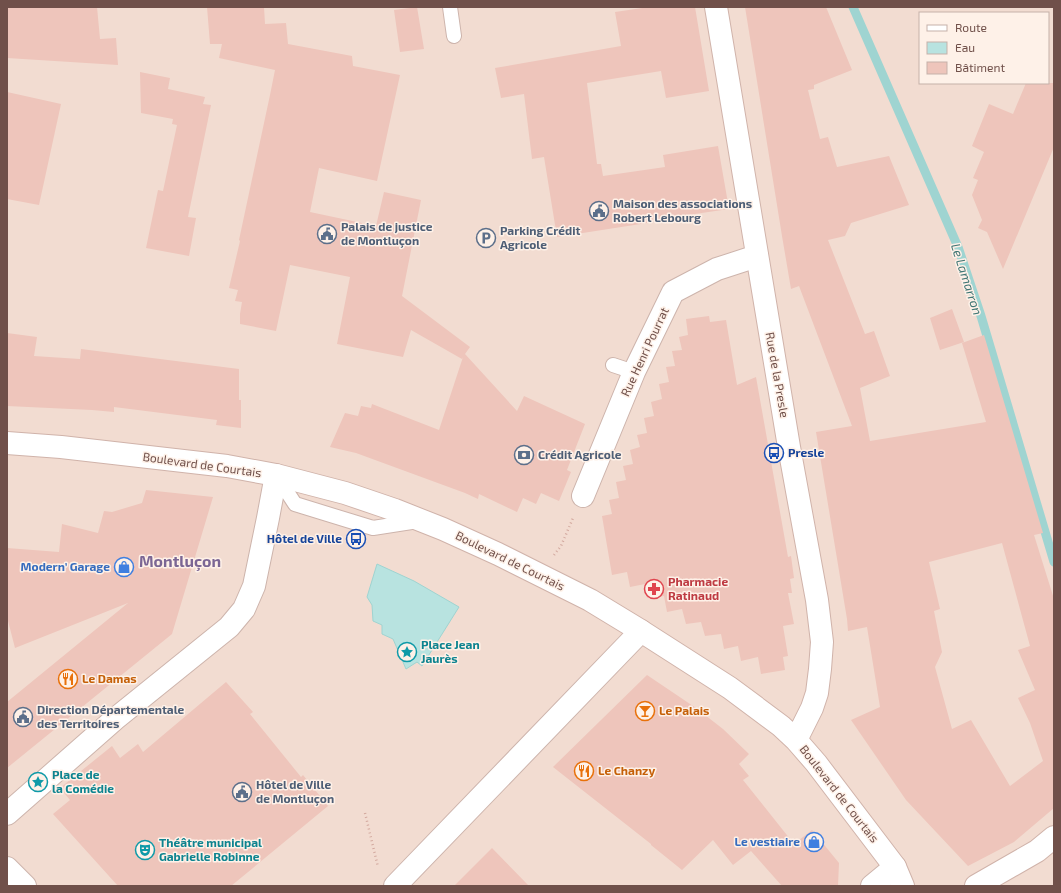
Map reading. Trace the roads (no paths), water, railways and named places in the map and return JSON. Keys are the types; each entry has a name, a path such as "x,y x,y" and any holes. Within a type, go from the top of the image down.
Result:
{"main road":[{"name":"Rue de la Presle","path":"716,7 789,447 817,600 822,642 817,693 812,708 796,740"},
{"name":"Rue Henri Pourrat","path":"583,496 634,372 673,292 717,269 757,256"},
{"name":"Boulevard de Courtais","path":"7,443 61,446 227,466 276,475 345,493 396,510 498,554 540,574 590,600 641,631 730,688 781,726 816,762 899,877"},
{"path":"7,814 122,713 229,627 244,609 254,586 276,475"},
{"path":"395,886 641,631"},
{"path":"976,886 1036,851 1054,837"},
{"path":"7,868 25,886"},
{"path":"872,886 899,877"}],"lane":[{"path":"450,7 454,36"},
{"path":"613,365 634,372"}],"water":[{"path":"377,564 414,581 459,607 422,666 417,662 406,669 393,639 382,634 382,625 373,621 372,605 367,597"}],"waterway":[{"name":"Le Lamarron","path":"853,7 958,247 981,316 1054,562"}],"place":[{"name":"Maison des associations Robert Lebourg","path":"599,211"},
{"name":"Palais de justice de Montluçon","path":"327,234"},
{"name":"Parking Crédit Agricole","path":"486,238"},
{"name":"Presle","path":"774,453"},
{"name":"Crédit Agricole","path":"524,455"},
{"name":"Hôtel de Ville","path":"356,539"},
{"name":"Modern’ Garage","path":"124,567"},
{"name":"Pharmacie Ratinaud","path":"654,589"},
{"name":"Place Jean Jaurès","path":"407,652"},
{"name":"Le Damas","path":"68,679"},
{"name":"Le Palais","path":"645,711"},
{"name":"Direction Départementale des Territoires","path":"23,717"},
{"name":"Le Chanzy","path":"584,771"},
{"name":"Place de la Comédie","path":"38,782"},
{"name":"Hôtel de Ville de Montluçon","path":"242,792"},
{"name":"Le vestiaire","path":"814,842"},
{"name":"Théâtre municipal Gabrielle Robinne","path":"145,850"}],"district":[{"name":"Montluçon","path":"180,561"}]}
